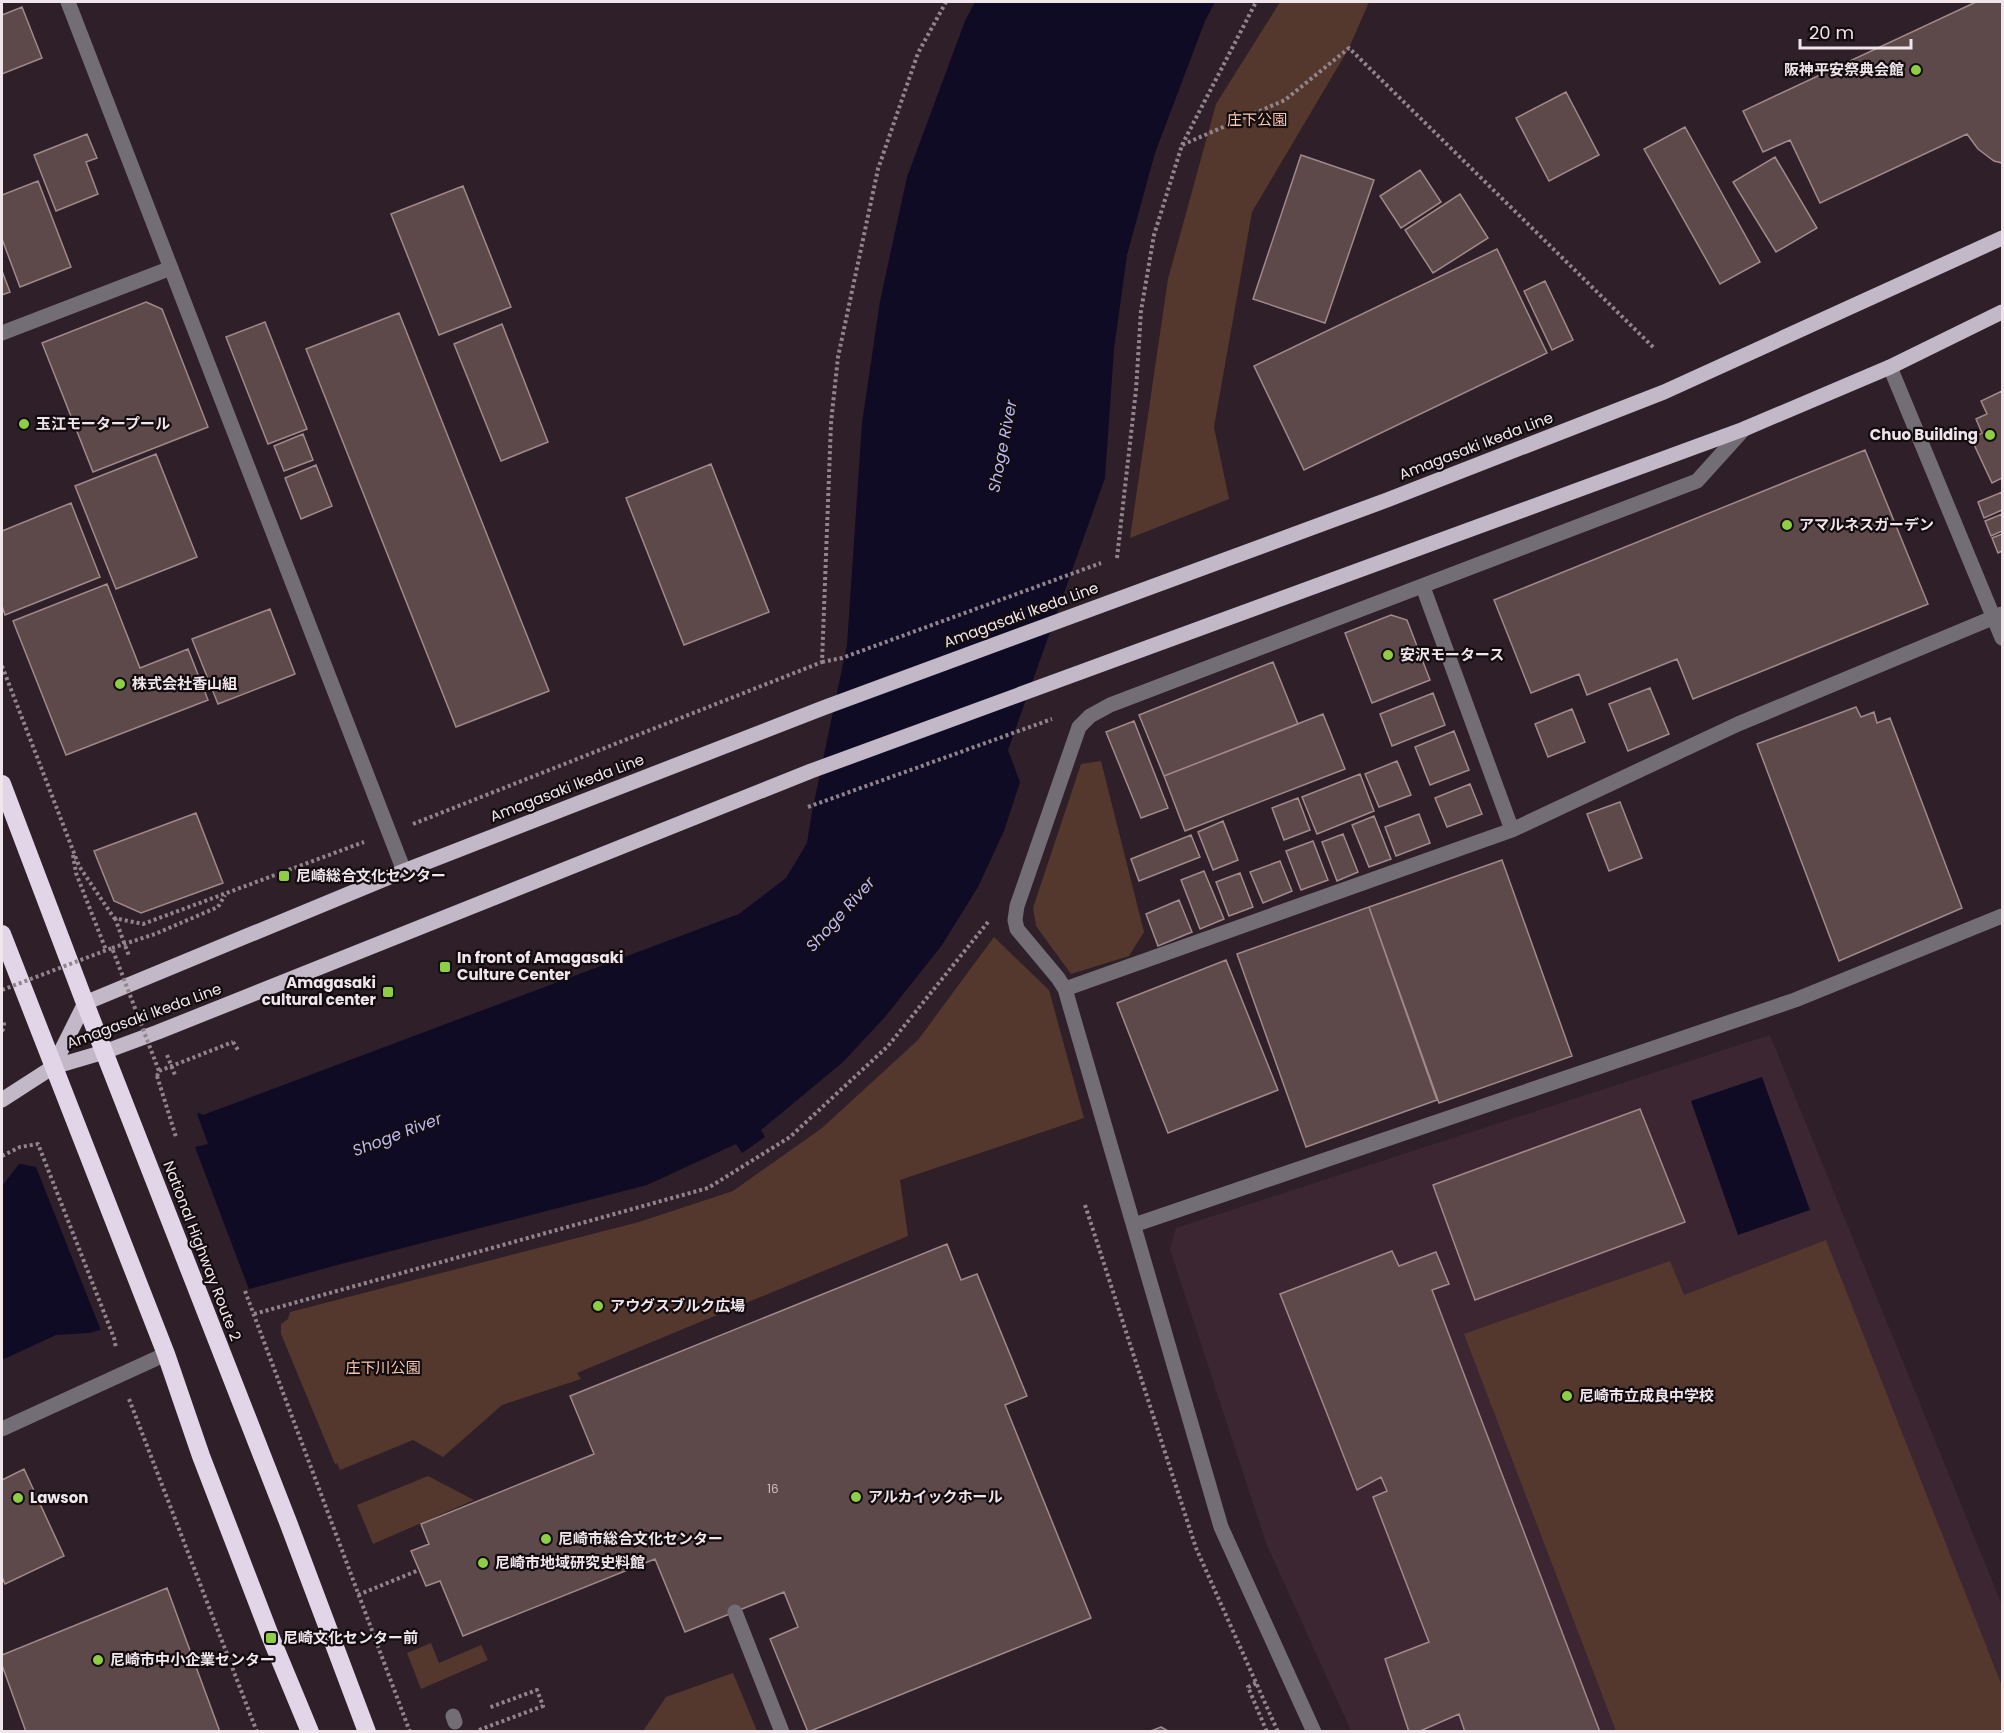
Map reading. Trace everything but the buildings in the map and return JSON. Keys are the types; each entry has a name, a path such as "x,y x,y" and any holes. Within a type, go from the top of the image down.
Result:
{"highway":[{"name":"National Highway Route 2","path":"2,784 367,1731"},
{"path":"2,934 166,1354 228,1528 310,1731"}],"main road":[{"name":"Amagasaki Ikeda Line","path":"53,1067 85,1003 404,871 823,708 1376,504 1664,392 2002,238"},
{"name":"Amagasaki Ikeda Line","path":"53,1067 104,1052 404,935 811,771 1744,429 1890,367 2002,312"},
{"path":"2,1100 53,1067"}],"street":[{"path":"68,2 404,871"},
{"path":"2,333 171,268"},
{"path":"1890,367 1998,615 2002,638"},
{"path":"1314,1731 1221,1527 1065,989 1059,978 1017,929 1015,920 1017,906 1079,728 1090,716 1110,705 1697,481 1744,429"},
{"path":"1423,587 1512,830"},
{"path":"1065,989 1512,830 1738,724 1998,615"},
{"path":"1134,1224 1795,1000 2002,916"},
{"path":"2,1429 166,1354"},
{"path":"735,1612 782,1731"}],"path":[{"path":"822,662 831,423 838,357 878,169 918,53 946,2"},
{"path":"1117,558 1136,390 1141,311 1154,235 1182,145 1256,2"},
{"path":"1182,145 1285,100 1349,48 1654,348"},
{"path":"2,666 79,866 114,918 143,924 389,833 822,662 842,658 1101,563"},
{"path":"808,807 1052,720 1055,714"},
{"path":"71,847 75,873 106,950"},
{"path":"2,990 106,950 155,934 218,907 226,893"},
{"path":"254,1314 708,1188 790,1137 888,1047 989,921"},
{"path":"112,948 158,1074 176,1137"},
{"path":"158,1074 233,1042 238,1050"},
{"path":"2,1156 20,1147 38,1144 114,1338"},
{"path":"245,1291 410,1731"},
{"path":"129,1398 257,1731"},
{"path":"358,1595 419,1570"},
{"path":"1256,1683 1248,1686 1267,1731"},
{"path":"475,1731 543,1706 537,1690 488,1708"}],"shaded area":[{"name":"尼崎市立成良中学校","path":"1770,1035 2002,1605 2002,1731 1351,1731 1266,1543 1170,1249 1176,1228"}],"green space":[{"name":"庄下公園","path":"1280,2 1369,2 1349,48 1252,212 1214,427 1229,499 1130,538 1168,279 1216,104"},
{"path":"1101,761 1144,932 1129,956 1071,974 1036,926 1033,908 1081,764"},
{"name":"庄下川公園","path":"994,937 1049,990 1084,1118 900,1180 908,1236 577,1373 581,1379 502,1405 443,1457 413,1440 340,1470 337,1463 335,1464 281,1334 281,1324 288,1319 290,1312 639,1222 733,1191 822,1128 918,1040"},
{"path":"1826,1240 2002,1686 2002,1731 1616,1731 1464,1334 1670,1261 1684,1295"},
{"path":"428,1476 474,1500 373,1544 357,1505"},
{"path":"431,1643 439,1663 481,1645 488,1660 421,1689 407,1653"},
{"path":"733,1673 757,1731 643,1731 666,1697"}],"water":[{"name":"Shoge River","path":"975,2 1215,2 1205,21 1155,153 1127,255 1114,349 1105,478 1008,750 1020,782 1004,831 978,887 942,945 885,1017 843,1062 761,1130 765,1137 742,1153 736,1144 647,1185 341,1264 89,1333 56,1335 2,1360 2,1186 19,1164 199,1113 203,1115 739,914 786,878 807,843 847,645 862,423 880,301 907,177 965,21"},
{"path":"1762,1077 1810,1210 1738,1235 1691,1101"}],"pier":[{"path":"196,1111 208,1144 195,1147 250,1292 102,1333 36,1167 16,1163"}],"place":[{"name":"阪神平安祭典会館","path":"1916,70"},
{"name":"玉江モータープール","path":"24,424"},
{"name":"Chuo Building","path":"1990,435"},
{"name":"アマルネスガーデン","path":"1787,525"},
{"name":"安沢モータース","path":"1388,655"},
{"name":"株式会社香山組","path":"120,684"},
{"name":"尼崎総合文化センター","path":"284,876"},
{"name":"In front of Amagasaki Culture Center","path":"445,967"},
{"name":"Amagasaki cultural center","path":"388,992"},
{"name":"アウグスブルク広場","path":"598,1306"},
{"name":"尼崎市立成良中学校","path":"1567,1396"},
{"name":"アルカイックホール","path":"856,1497"},
{"name":"Lawson","path":"18,1498"},
{"name":"尼崎市総合文化センター","path":"546,1539"},
{"name":"尼崎市地域研究史料館","path":"483,1563"},
{"name":"尼崎文化センター前","path":"271,1638"},
{"name":"尼崎市中小企業センター","path":"98,1660"}]}
